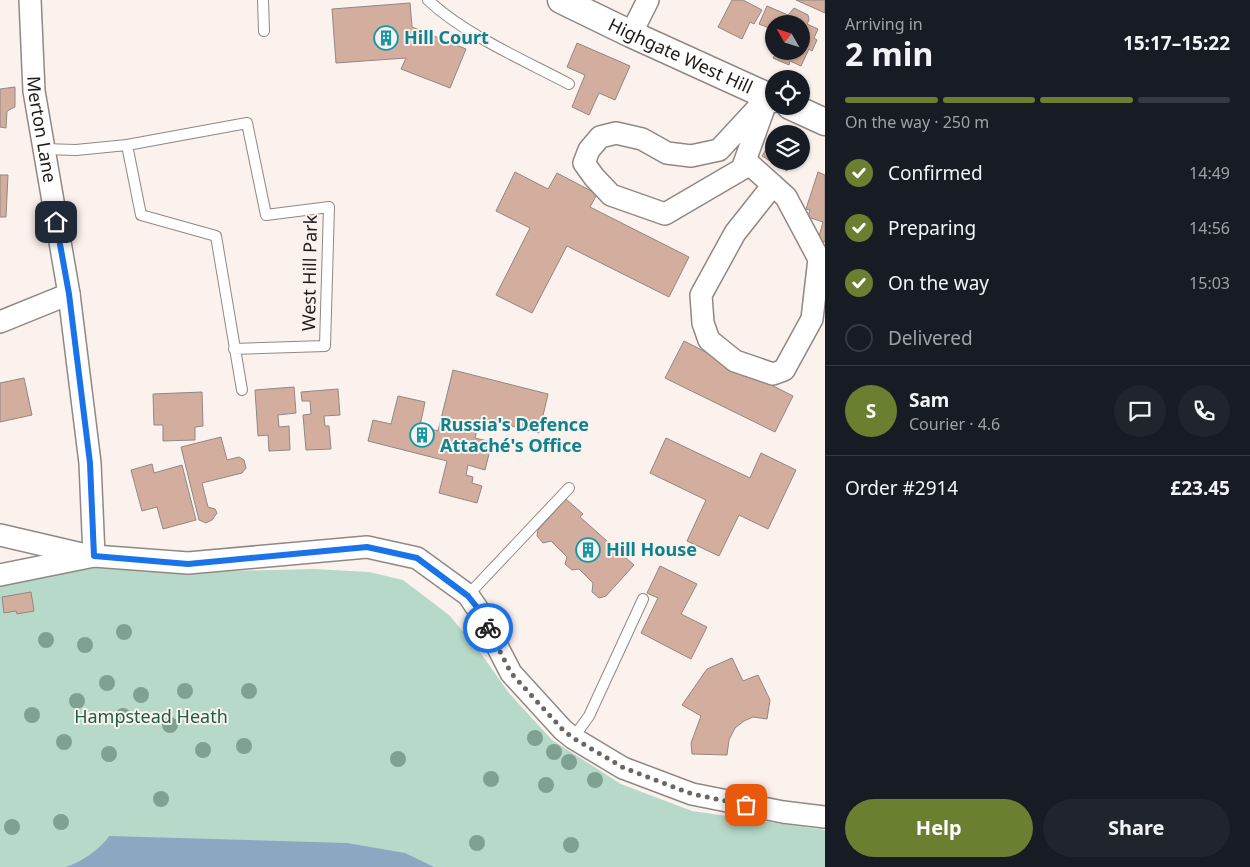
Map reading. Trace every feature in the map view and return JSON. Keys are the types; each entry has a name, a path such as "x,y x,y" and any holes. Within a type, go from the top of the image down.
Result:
{"street":[{"name":"Merton Lane","path":"30,0 34,91 69,294 90,463 94,556"},
{"name":"Highgate West Hill","path":"561,0 765,95"},
{"path":"631,34 648,0"},
{"path":"765,111 719,150 690,156 667,153 642,140 616,133 600,137 589,150 584,163 611,195 665,214 742,169 770,115"},
{"name":"Highgate West Hill","path":"809,115 825,122"},
{"path":"746,161 773,185 786,197 819,259 812,319 784,370 773,374 736,361 709,340 703,323 701,295 735,233 773,185"},
{"path":"0,322 69,294"},
{"path":"0,535 94,556 188,564 367,547 417,558 468,596 480,611 511,673 563,730 573,738 624,768 692,794 783,812 825,817"},
{"path":"0,575 94,556"}],"lane":[{"path":"263,0 264,31"},
{"path":"428,0 440,12 468,30 569,84"},
{"name":"West Hill Park","path":"43,149 76,150 127,145 247,123 266,215 328,207 326,346 234,349"},
{"path":"127,145 141,215 216,236 242,390"},
{"path":"468,596 569,488"},
{"path":"573,738 589,716 643,599"}],"green space":[{"name":"Hampstead Heath","path":"94,556 187,572 314,569 369,572 403,580 449,615 477,648 509,693 552,740 621,784 692,811 825,830 825,867 0,867 0,575"}],"water":[{"path":"109,836 347,843 405,853 434,867 65,867 77,863 90,855"}],"building":[{"path":"732,0 743,0 762,10 754,24 750,22 742,39 718,27"},
{"path":"796,0 825,0 825,13"},
{"name":"Hill Court","path":"410,3 412,27 466,49 450,88 401,69 406,58 336,63 332,9"},
{"path":"767,6 788,15 765,15 765,26 759,24"},
{"path":"794,8 808,15 788,15"},
{"path":"810,25 818,29 814,38 817,40 812,51 810,50"},
{"path":"577,43 630,66 615,100 599,93 589,115 572,107 585,75 567,67"},
{"path":"778,60 804,60 801,66 790,61 789,65"},
{"path":"15,87 15,107 7,111 6,128 0,127 0,89"},
{"path":"515,172 548,189 557,173 597,194 590,207 689,257 669,297 567,246 532,313 496,295 530,228 496,211"},
{"path":"818,172 825,175 825,242 818,240 823,222 808,217 810,210 806,209"},
{"path":"0,175 8,175 6,217 0,217"},
{"path":"684,341 793,396 775,432 665,378"},
{"name":"Russia's Defence Attaché's Office","path":"453,370 548,394 539,433 480,418 475,438 492,442 485,470 468,465 466,475 473,477 472,483 482,486 477,503 439,493 447,461 368,441 373,420 391,424 398,396 425,402 420,426 438,431"},
{"path":"24,378 32,415 0,422 0,383"},
{"path":"294,387 296,413 278,415 279,427 289,426 290,450 269,451 268,435 258,436 255,390"},
{"path":"338,389 340,415 324,416 325,426 329,426 331,449 306,450 303,415 311,414 310,401 302,401 301,392"},
{"path":"202,392 203,426 195,427 195,440 163,441 163,425 154,425 153,394"},
{"path":"221,437 227,460 239,457 244,460 246,468 242,473 202,483 208,507 215,509 217,513 212,520 206,523 199,520 181,447"},
{"path":"666,438 750,478 761,453 796,470 768,529 739,515 719,556 687,541 706,500 650,473"},
{"path":"152,464 154,473 182,465 196,520 163,529 157,507 142,511 131,470"},
{"name":"Hill House","path":"566,499 583,514 580,517 634,565 606,596 599,598 592,592 593,583 579,569 572,570 565,564 567,557 551,541 543,543 537,536 538,530"},
{"path":"660,566 697,584 681,614 707,627 691,659 641,633 658,598 647,593"},
{"path":"31,592 34,611 17,614 16,611 4,613 2,597"},
{"path":"732,658 743,681 758,675 770,700 767,719 753,717 735,728 729,740 727,755 692,754 691,743 701,716 682,705 707,669"}],"way so far":[{"path":"488,628 511,673 563,730 573,738 624,768 692,794 746,805"}],"place":[{"name":"Hill Court","path":"386,38"},
{"name":"Russia's Defence Attaché's Office","path":"422,435"},
{"name":"Hill House","path":"588,550"}],"route":[{"path":"56,222 69,294 90,463 94,556 188,564 367,547 417,558 468,596 480,611 488,628"}]}
